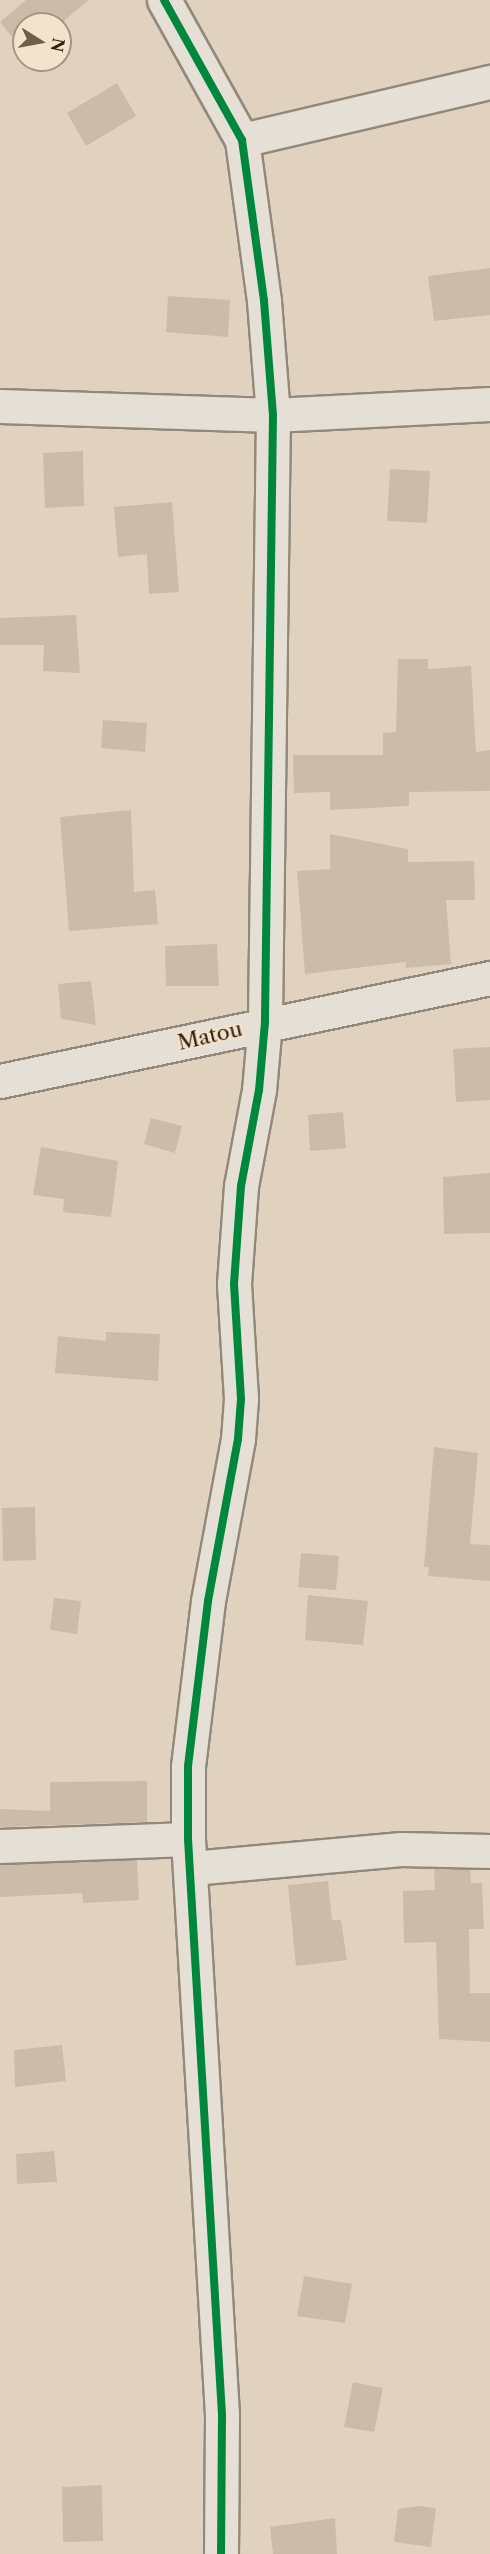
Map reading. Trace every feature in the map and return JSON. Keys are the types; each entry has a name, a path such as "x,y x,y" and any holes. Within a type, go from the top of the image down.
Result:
{"street":[{"path":"164,0 243,140 264,301 273,415 265,1022 259,1090 241,1186 234,1284 241,1399 238,1439 208,1601 191,1724 190,1854 222,2415 220,2554"},
{"path":"243,140 490,82"},
{"path":"0,406 273,415 490,404"},
{"name":"Matou","path":"0,1081 265,1022 490,978"},
{"path":"0,1846 190,1854 401,1849 490,1851"}],"building":[{"path":"26,0 89,0 72,14 72,12 12,12 12,37 0,22"},
{"path":"117,83 136,116 86,146 67,113"},
{"path":"490,268 490,315 434,321 428,276"},
{"path":"168,296 230,300 228,337 166,332"},
{"path":"83,451 84,506 45,508 43,453"},
{"path":"390,469 430,471 427,523 387,521"},
{"path":"172,502 179,592 149,594 147,554 118,557 114,507"},
{"path":"76,615 80,673 43,671 44,645 0,645 0,618"},
{"path":"398,659 428,659 428,669 471,666 476,752 490,750 490,791 409,792 409,806 330,810 330,792 294,793 293,755 383,755 383,733 396,732"},
{"path":"103,720 147,723 145,752 101,748"},
{"path":"131,810 134,892 155,890 158,924 69,931 60,817"},
{"path":"330,834 408,849 408,862 474,861 475,900 446,900 451,964 406,968 406,962 305,974 297,871 330,869"},
{"path":"217,944 219,986 166,986 165,946"},
{"path":"91,981 96,1025 61,1019 58,984"},
{"path":"490,1047 490,1100 456,1102 453,1049"},
{"path":"343,1112 346,1148 310,1151 308,1115"},
{"path":"151,1118 182,1126 175,1153 144,1144"},
{"path":"41,1147 118,1161 111,1217 63,1212 64,1199 33,1195"},
{"path":"490,1173 490,1233 444,1234 443,1177"},
{"path":"106,1332 160,1334 158,1381 55,1373 58,1336 106,1341"},
{"path":"434,1447 478,1453 470,1544 490,1545 490,1581 428,1576 429,1567 424,1567"},
{"path":"35,1507 36,1560 3,1561 2,1508"},
{"path":"301,1553 339,1556 336,1590 298,1587"},
{"path":"308,1595 368,1601 363,1645 305,1640"},
{"path":"54,1598 81,1601 77,1634 50,1630"},
{"path":"147,1781 147,1822 0,1827 0,1809 50,1811 50,1782"},
{"path":"137,1860 139,1900 83,1903 82,1893 0,1897 0,1865"},
{"path":"434,1868 470,1869 471,1883 482,1883 484,1929 469,1929 470,1993 490,1993 490,2042 439,2039 436,1942 404,1943 403,1891 435,1890"},
{"path":"328,1881 332,1920 341,1920 347,1960 296,1966 288,1885"},
{"path":"62,2045 66,2081 15,2087 14,2050"},
{"path":"54,2151 57,2182 17,2184 16,2154"},
{"path":"304,2276 352,2284 345,2323 297,2316"},
{"path":"353,2382 383,2388 374,2432 344,2427"},
{"path":"102,2485 103,2541 63,2542 62,2487"},
{"path":"419,2506 436,2508 431,2547 394,2542 398,2509"},
{"path":"335,2518 337,2554 273,2554 270,2527"}],"cycle path":[{"path":"164,0 242,140 264,301 273,415 265,1022 259,1090 241,1186 234,1284 241,1399 238,1439 208,1601 188,1767 188,1839 222,2415 221,2554"}]}
